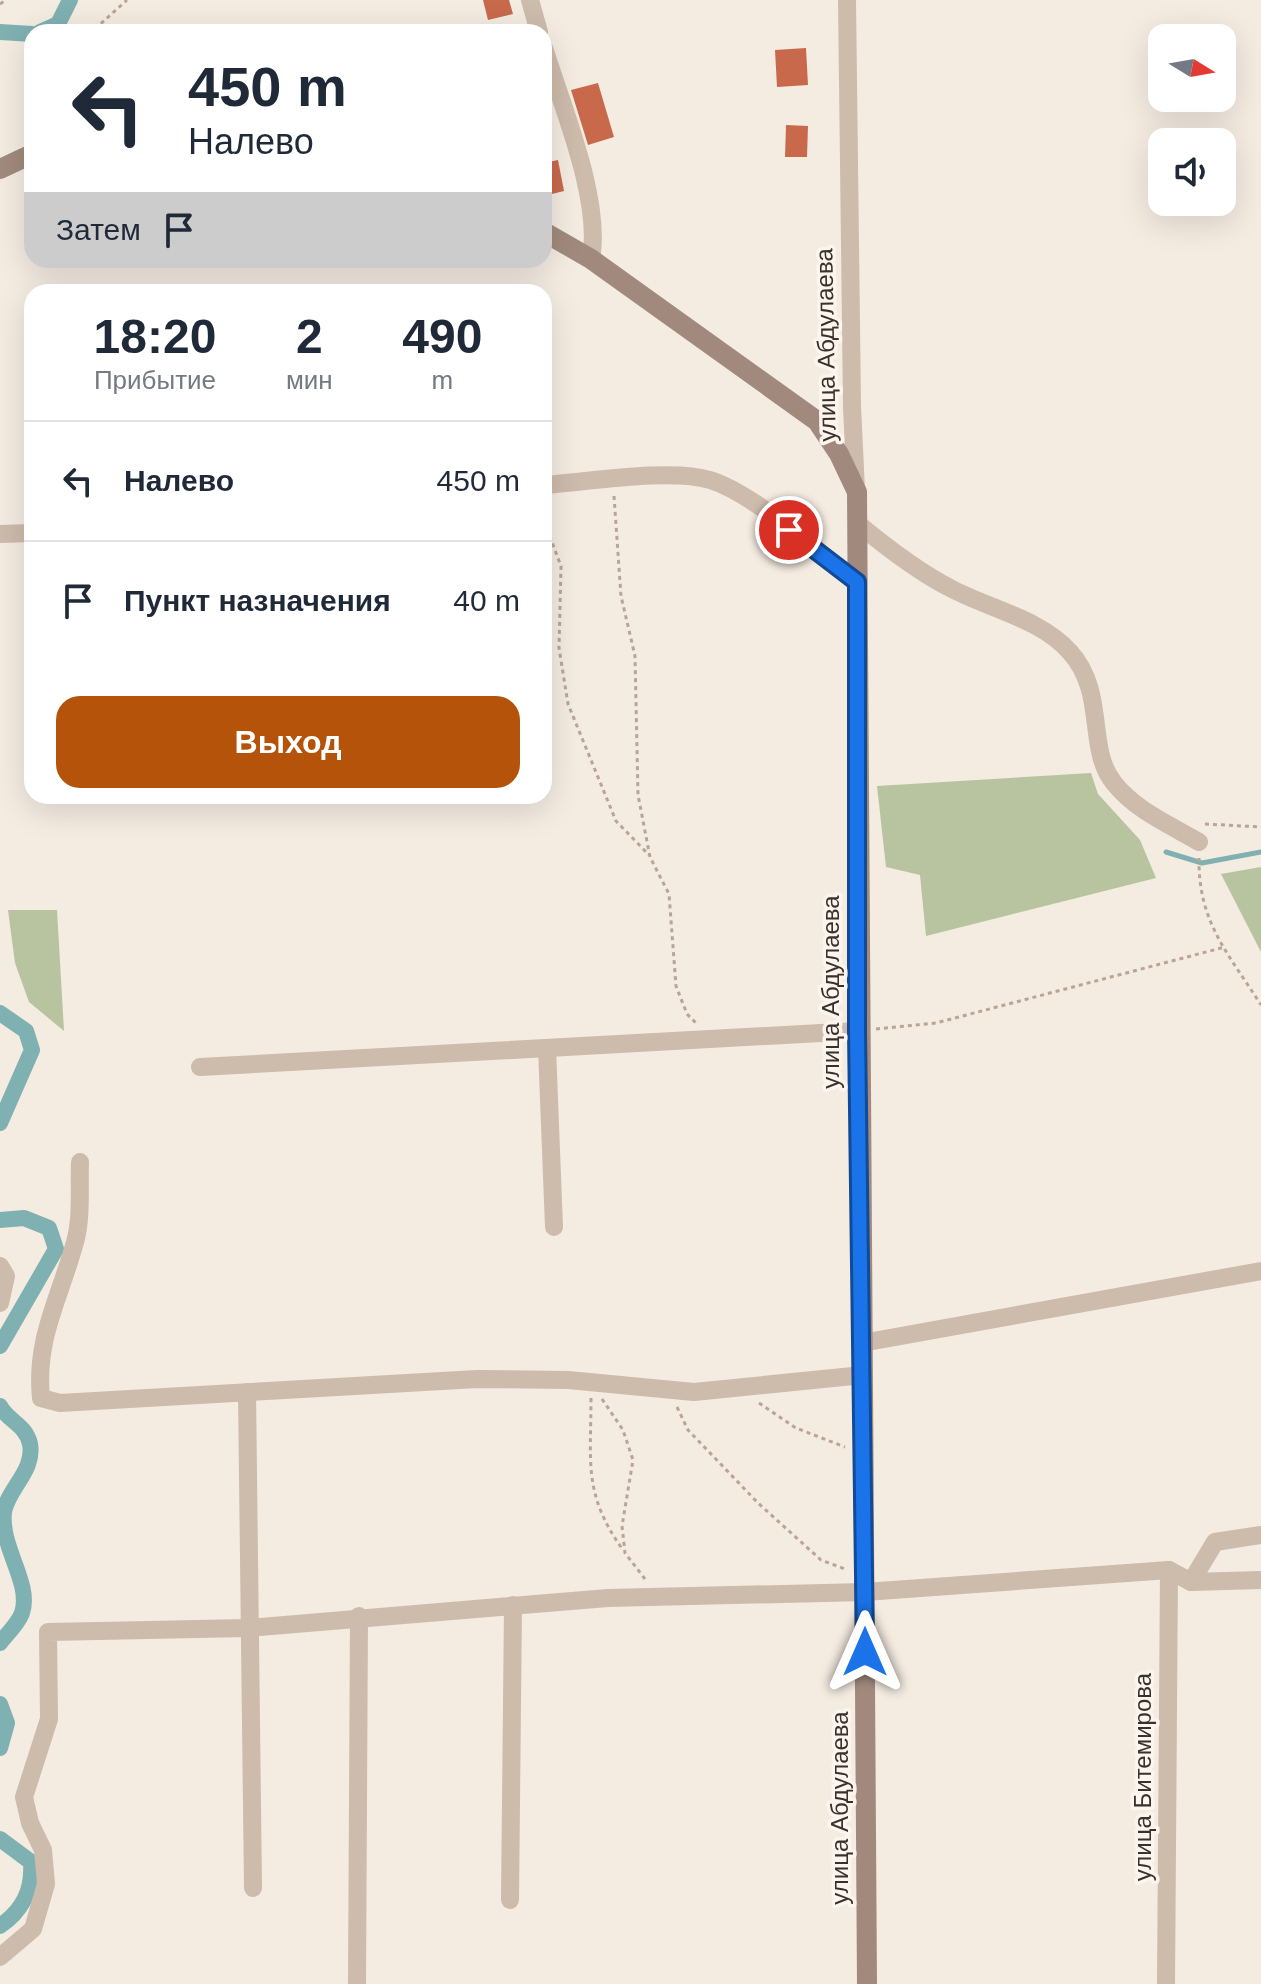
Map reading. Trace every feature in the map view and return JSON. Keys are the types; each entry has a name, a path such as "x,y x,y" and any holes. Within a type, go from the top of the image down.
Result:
{"main road":[{"path":"0,169 24,158"},
{"path":"552,237 591,259 817,421 839,454 857,492"},
{"name":"улица Абдулаева","path":"857,492 857,1031 864,1454 867,1984"}],"street":[{"path":"530,0 537,24"},
{"name":"улица Абдулаева","path":"847,0 852,407 857,492"},
{"path":"552,75 592,208 595,239 591,259"},
{"path":"552,485 667,476 709,479 743,496 857,582"},
{"path":"857,523 951,589 1039,628 1069,650 1086,673 1094,698 1101,753 1112,782 1143,809 1200,833"},
{"path":"0,534 24,533"},
{"path":"200,1067 857,1031"},
{"path":"547,1048 554,1227"},
{"path":"80,1162 76,1240 52,1305 38,1364 41,1398 60,1403 477,1379 591,1382 694,1392 863,1375"},
{"path":"0,1266 6,1276 0,1303"},
{"path":"862,1343 1261,1271"},
{"path":"247,1392 247,1628 253,1888"},
{"path":"1191,1582 1215,1542 1261,1535"},
{"path":"0,1957 33,1929 46,1884 43,1850 24,1797 49,1719 48,1632 247,1628 513,1605 1169,1570 1191,1582 1261,1580"},
{"name":"улица Битемирова","path":"1166,1984 1169,1570"},
{"path":"510,1900 513,1605"},
{"path":"357,1984 359,1616"}],"path":[{"path":"0,4 6,0"},
{"path":"101,24 127,0"},
{"path":"613,481 621,596 635,656 638,795 650,857"},
{"path":"552,542 561,566 559,648 568,704 616,821 650,857 669,894 676,986 687,1014 713,1039"},
{"path":"1261,827 1200,833 1199,891 1209,923 1261,1005"},
{"path":"857,1031 936,1023 1225,947"},
{"path":"591,1382 623,1430 633,1460 622,1526 625,1553"},
{"path":"591,1382 591,1490 603,1522 659,1598"},
{"path":"736,1388 796,1428 864,1454"},
{"path":"668,1389 688,1430 758,1503 821,1560 865,1584"}],"green space":[{"path":"1091,773 1098,794 1140,840 1156,878 926,936 920,875 886,867 877,786"},
{"path":"1261,867 1261,952 1221,874"},
{"path":"8,910 57,910 64,1031 29,1002 15,963"}],"building":[{"path":"483,0 509,0 513,14 488,20"},
{"path":"806,48 808,85 777,87 775,50"},
{"path":"598,83 614,137 588,145 571,90"},
{"path":"786,125 808,126 807,157 785,157"},
{"path":"558,160 564,191 552,194 552,161"}],"waterway":[{"path":"58,24 70,0"},
{"path":"0,32 24,34"},
{"path":"1166,852 1202,863 1261,852"},
{"path":"0,1013 26,1031 32,1050 0,1123"},
{"path":"0,1220 24,1218 49,1228 56,1249 0,1346"},
{"path":"0,1406 25,1432 30,1444 29,1463 4,1512 7,1539 20,1577 24,1602 20,1617 0,1643"},
{"path":"0,1704 7,1723 0,1748"},
{"path":"0,1839 31,1862 25,1898 15,1913 0,1926"}],"route":[{"path":"789,530 857,582 857,1031 865,1652"}]}
